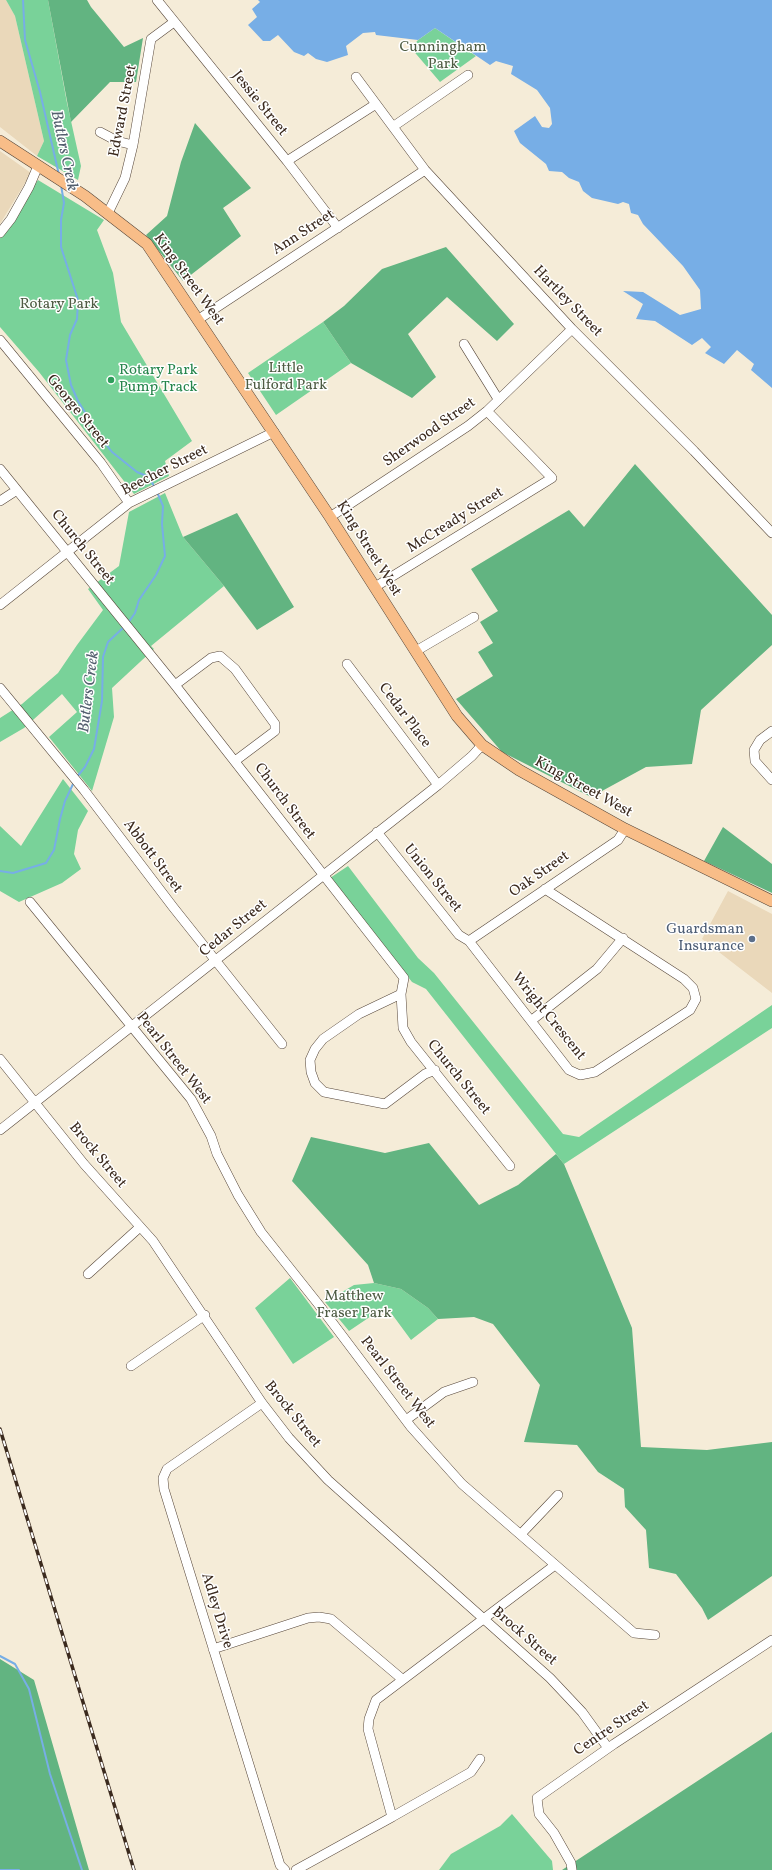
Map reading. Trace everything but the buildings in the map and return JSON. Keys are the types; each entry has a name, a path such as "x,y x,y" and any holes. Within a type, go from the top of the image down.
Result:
{"main road":[{"name":"King Street West","path":"0,141 85,196 147,244 199,319 330,517 457,716 482,745 519,770 625,829 772,901"}],"street":[{"name":"Jessie Street","path":"157,0 287,161 338,228"},
{"name":"Edward Street","path":"108,213 125,178 133,145 151,39 174,22"},
{"path":"394,126 468,75"},
{"name":"Hartley Street","path":"356,77 394,126 425,170 572,329 694,451 772,533"},
{"path":"287,161 376,104"},
{"path":"100,132 117,141 133,145"},
{"path":"0,233 11,219 29,187 38,166"},
{"name":"Ann Street","path":"199,319 425,170"},
{"name":"Sherwood Street","path":"330,517 442,444 487,411 572,329"},
{"name":"George Street","path":"0,340 101,463 129,503"},
{"path":"464,344 498,399"},
{"name":"McCready Street","path":"375,587 552,478 487,411"},
{"name":"Beecher Street","path":"0,605 129,503 274,432"},
{"name":"Church Street","path":"0,469 175,685 404,978 401,994 403,1028 411,1042 435,1070 510,1166"},
{"path":"0,501 17,490"},
{"path":"416,651 474,617"},
{"path":"175,685 210,658 220,656 236,669 275,724 275,731 235,761"},
{"name":"Cedar Place","path":"347,664 438,785"},
{"name":"Abbott Street","path":"0,688 84,790 282,1044"},
{"path":"772,731 760,740 754,750 755,761 772,780"},
{"name":"Cedar Street","path":"0,1130 438,785 472,756 482,745"},
{"name":"Oak Street","path":"469,941 618,840 625,829"},
{"name":"Union Street","path":"377,832 459,935 469,941"},
{"name":"Wright Crescent","path":"469,941 532,1020 569,1070 580,1075 595,1072 690,1010 696,999 693,988 684,979 623,938 545,889"},
{"name":"Pearl Street West","path":"30,902 191,1100 211,1136 217,1154 238,1195 261,1232 320,1305 406,1420 462,1484 555,1565 634,1633 655,1635"},
{"path":"532,1020 597,969 623,938"},
{"path":"401,994 359,1014 323,1040 315,1049 310,1060 311,1072 315,1083 324,1092 385,1104 425,1074 435,1070"},
{"name":"Brock Street","path":"0,1058 84,1164 153,1241 205,1316 262,1403 289,1438 328,1480 482,1619 550,1678 582,1712 608,1748"},
{"path":"88,1274 140,1228"},
{"path":"131,1366 205,1316"},
{"path":"406,1420 444,1392 473,1382"},
{"name":"Adley Drive","path":"262,1403 167,1469 164,1478 164,1489 280,1865 285,1870"},
{"path":"521,1534 558,1495"},
{"path":"392,1817 368,1729 369,1719 376,1700 555,1565"},
{"path":"213,1649 308,1618 330,1618 402,1679"},
{"name":"Centre Street","path":"572,1870 571,1863 554,1833 539,1814 538,1798 608,1748 772,1640"},
{"path":"296,1870 471,1772 480,1759"}],"shaded area":[{"path":"0,0 6,0 15,16 44,141 37,156 0,127"},
{"path":"0,151 31,173 0,224"},
{"path":"728,891 772,914 772,993 702,939"}],"green space":[{"path":"6,0 48,0 67,103 81,166 78,180 37,156 44,141 15,16"},
{"path":"48,0 87,0 124,47 143,38 136,82 110,82 71,122"},
{"name":"Cunningham Park","path":"435,28 476,56 440,82 411,48 418,40"},
{"path":"195,123 251,188 223,208 241,236 183,281 146,235 167,216 181,162"},
{"name":"Rotary Park","path":"38,180 104,220 97,230 113,273 121,322 192,441 165,461 169,476 134,494 39,372 0,327 0,234"},
{"path":"446,247 514,324 497,341 447,297 408,334 436,377 412,398 351,363 323,322 344,306 382,269"},
{"name":"Little Fulford Park","path":"323,322 351,363 276,415 248,373"},
{"path":"635,464 772,615 772,645 701,710 692,764 646,767 591,797 502,752 456,699 493,676 478,652 493,643 480,622 498,611 471,569 569,510 584,527"},
{"path":"165,493 183,537 224,586 151,646 154,649 112,688 114,717 92,791 49,737 77,712 62,694 24,728 0,742 0,718 22,704 58,673 103,610 88,589 119,566 129,512"},
{"path":"237,513 294,607 257,630 224,586 183,537"},
{"path":"63,779 88,811 78,830 74,854 81,869 62,883 19,902 0,891 0,826 21,846"},
{"path":"723,827 772,864 772,893 704,861"},
{"path":"348,866 418,958 434,973 563,1134 579,1137 772,1005 772,1028 564,1164 426,989 412,982 330,878"},
{"path":"311,1137 385,1153 429,1143 479,1205 518,1185 556,1154 564,1164 632,1328 641,1447 707,1450 772,1442 772,1576 708,1620 702,1608 676,1574 649,1568 646,1530 625,1507 624,1489 598,1472 577,1445 524,1442 540,1385 493,1324 474,1317 438,1319 428,1308 401,1289 374,1283 368,1265 292,1181"},
{"path":"290,1278 334,1337 293,1364 255,1308"},
{"name":"Matthew Fraser Park","path":"374,1283 401,1289 428,1308 438,1319 411,1340 386,1306 349,1331 325,1302 354,1285"},
{"path":"0,1659 34,1680 89,1870 0,1870"},
{"path":"772,1732 772,1870 562,1870"},
{"path":"512,1814 552,1861 553,1870 439,1870 451,1854 500,1826"}],"water":[{"path":"258,0 772,0 772,388 751,370 754,364 737,350 724,364 705,353 711,347 702,338 692,345 655,321 636,319 643,304 623,291 643,292 680,315 701,309 700,290 683,266 643,224 638,215 631,213 629,204 623,202 618,204 592,198 583,191 579,182 569,178 562,172 549,171 546,164 520,143 514,131 535,116 542,127 549,128 552,124 550,108 537,90 511,74 513,66 496,61 490,65 435,28 418,40 376,35 375,32 363,33 346,46 348,55 327,62 316,59 308,53 304,56 294,52 278,35 270,41 263,41 248,25 257,17 252,9 260,2"}],"waterway":[{"name":"Butlers Creek","path":"23,0 25,40 40,92 59,175"},
{"name":"Butlers Creek","path":"61,185 64,203 61,220 61,247 78,300 77,319 70,335 66,360 71,385 78,401 101,438 112,452 137,472 149,477 155,488"},
{"name":"Butlers Creek","path":"128,623 135,613 139,600 156,575 165,556 162,524 163,506 157,492"},
{"name":"Butlers Creek","path":"76,778 85,767 94,749 102,701 103,657 108,642 125,626"},
{"name":"Butlers Creek","path":"0,871 13,873 46,863 54,850 65,801 74,782"},
{"path":"0,1656 15,1664 29,1689 50,1774 82,1870"},
{"path":"0,1870 19,1870"}],"railway":[{"path":"0,1429 134,1870"}],"place":[{"name":"Rotary Park Pump Track","path":"111,380"},
{"name":"Guardsman Insurance","path":"752,939"}]}
